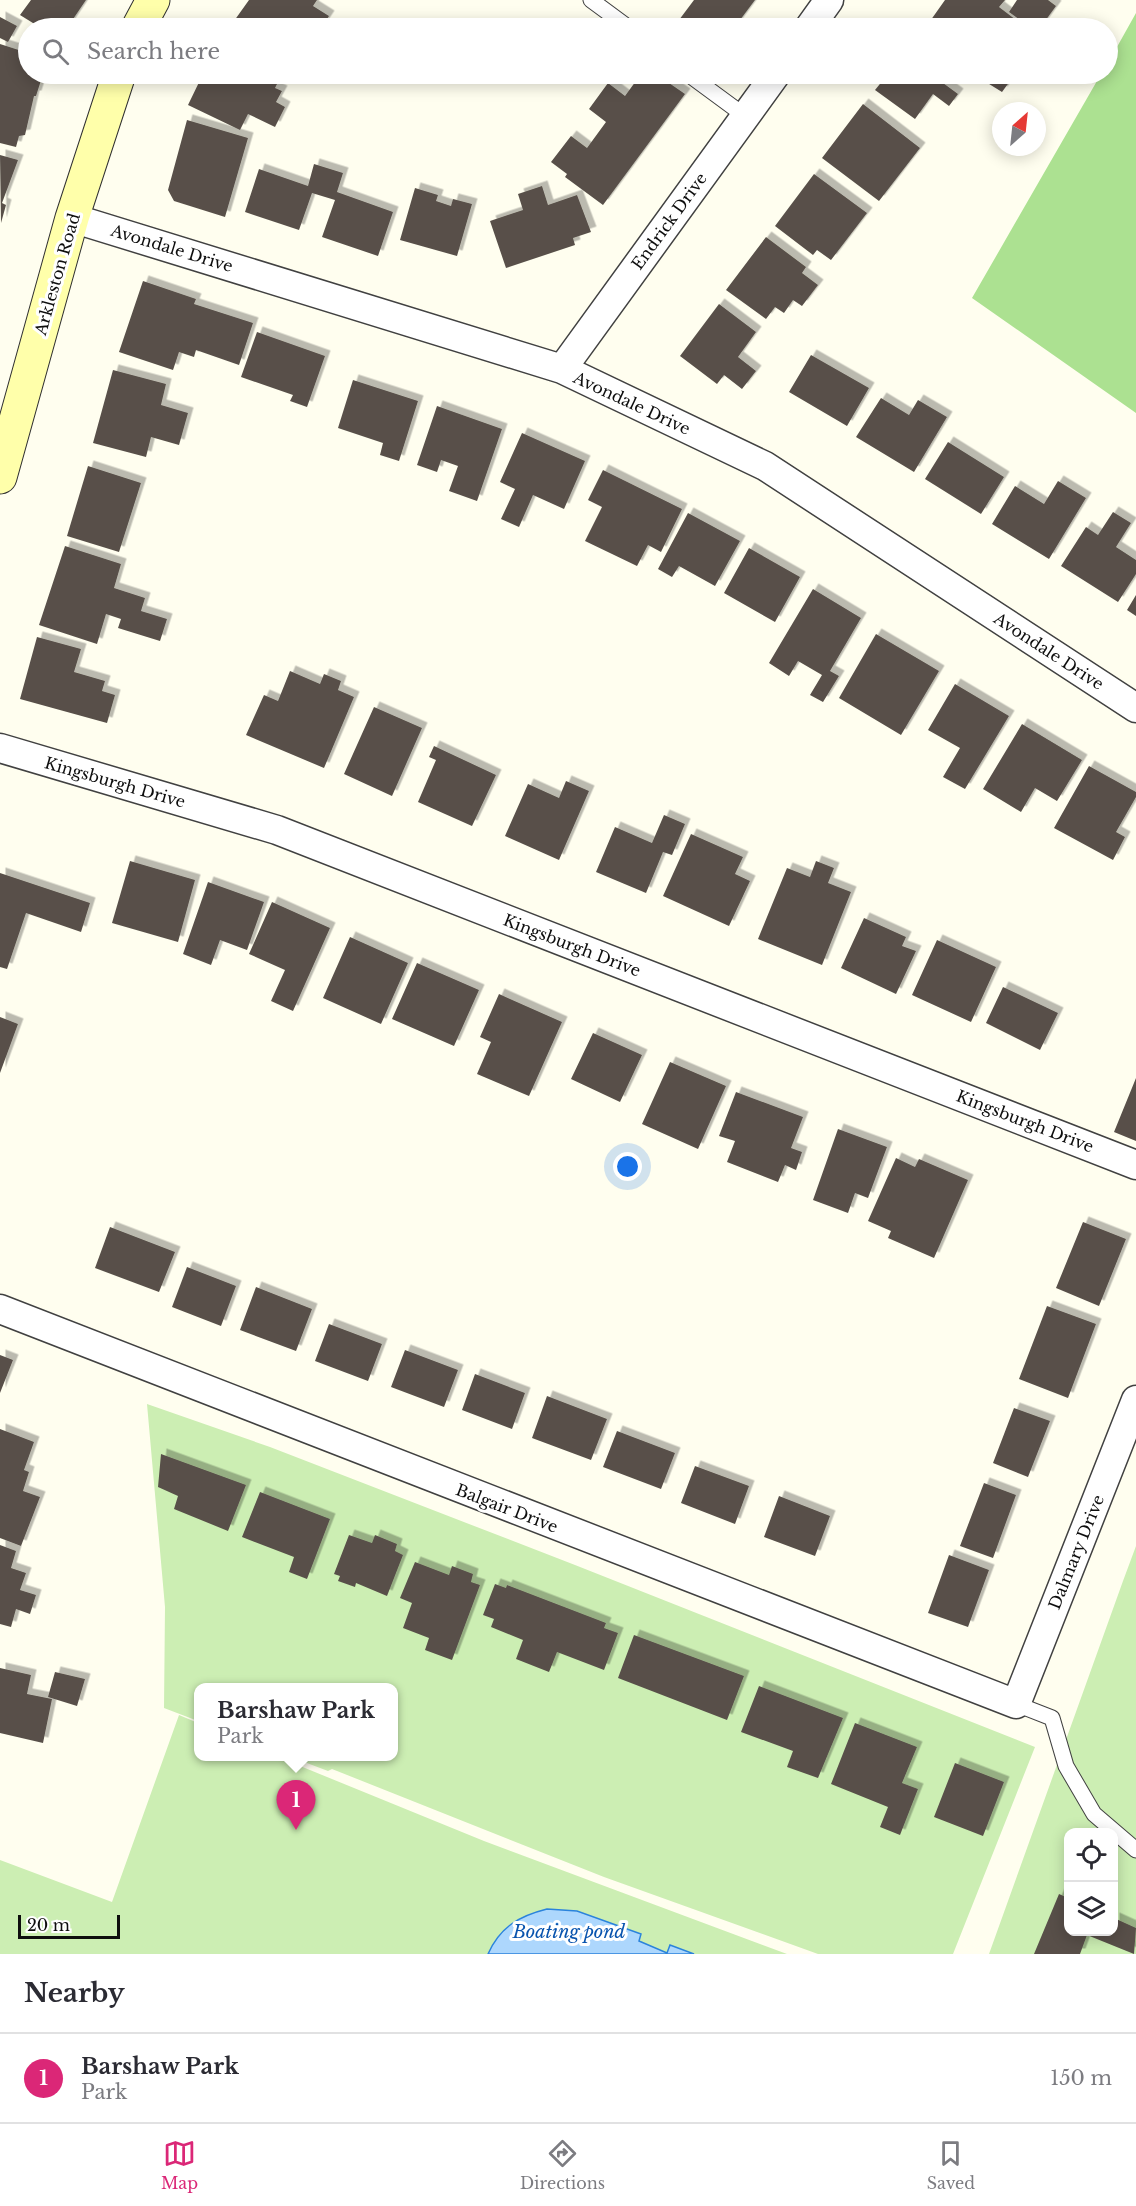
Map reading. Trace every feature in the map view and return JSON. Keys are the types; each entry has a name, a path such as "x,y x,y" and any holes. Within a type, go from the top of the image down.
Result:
{"street":[{"path":"143,18 153,0"},
{"path":"816,18 830,0"},
{"name":"Arkleston Road","path":"0,477 72,218 116,84"},
{"name":"Endrick Drive","path":"562,369 769,84"},
{"name":"Avondale Drive","path":"72,218 562,369 765,466 1136,708"},
{"name":"Kingsburgh Drive","path":"0,748 277,830 1136,1165"},
{"name":"Balgair Drive","path":"0,1309 1016,1704"},
{"name":"Dalmary Drive","path":"1016,1704 1136,1400"}],"lane":[{"path":"591,0 615,18"},
{"path":"701,84 745,117"},
{"path":"1016,1704 1052,1718 1066,1766 1094,1814 1136,1850"}],"green space":[{"path":"1136,13 1136,413 972,298 1095,84 1118,84 1118,45"},
{"path":"147,1404 270,1447 1035,1747 953,1954 818,1954 604,1877 332,1769 328,1771 302,1761 398,1761 398,1683 194,1683 194,1719 164,1708 165,1607"},
{"path":"1136,1546 1136,1954 989,1954"},
{"path":"179,1715 194,1721 194,1761 288,1761 484,1841 787,1954 0,1954 0,1860 112,1902"}],"water":[{"name":"Boating pond","path":"547,1909 577,1911 641,1934 639,1941 667,1953 670,1945 694,1954 488,1954 498,1937 511,1924"}],"building":[{"path":"31,0 86,0 74,18 25,18 20,15"},
{"path":"249,0 317,0 313,6 329,16 328,18 236,18"},
{"path":"694,0 755,0 742,18 680,18"},
{"path":"945,0 1005,0 999,7 1013,18 932,18"},
{"path":"1017,0 1048,0 1056,6 1047,18 1017,18 1009,12"},
{"path":"0,17 17,26 8,42 0,38"},
{"path":"0,44 18,50 18,84 40,84 34,96 25,135 19,136 16,147 0,143"},
{"path":"198,84 277,84 275,88 282,91 276,102 285,107 275,127 248,114 240,130 188,105"},
{"path":"607,84 625,96 634,84 670,84 685,94 603,205 565,177 567,174 551,162 571,136 587,148 606,122 589,109"},
{"path":"880,84 944,84 958,94 949,106 933,94 915,119 875,90"},
{"path":"989,84 1008,84 1002,92"},
{"path":"863,104 920,148 879,201 822,158"},
{"path":"187,120 248,138 225,217 174,201 168,190"},
{"path":"0,155 18,160 2,203 6,205 1,223"},
{"path":"314,164 343,173 337,192 393,212 378,256 322,237 335,200 312,193 299,230 245,212 259,169 308,186"},
{"path":"814,174 867,213 831,260 817,250 813,255 775,226"},
{"path":"542,186 548,205 577,195 591,232 573,238 575,245 506,268 490,221 523,210 518,194"},
{"path":"415,188 438,195 436,201 451,206 453,199 472,204 457,256 400,240"},
{"path":"766,237 806,267 802,273 818,285 802,306 793,300 784,313 775,307 766,319 726,290"},
{"path":"143,281 196,299 194,304 253,323 239,365 196,350 194,357 179,352 173,370 119,352"},
{"path":"719,304 756,332 738,357 756,371 742,389 724,375 717,384 680,356"},
{"path":"257,332 325,356 307,407 290,401 293,395 241,377"},
{"path":"811,355 869,388 847,426 789,392"},
{"path":"113,370 166,384 161,405 188,413 179,445 151,437 146,457 93,443"},
{"path":"353,380 418,401 399,461 380,455 383,443 338,428"},
{"path":"881,398 909,415 918,400 947,417 914,472 856,437"},
{"path":"437,406 502,429 477,501 449,491 458,466 441,460 437,472 417,465"},
{"path":"522,433 585,461 564,509 533,495 519,527 501,519 515,489 500,482"},
{"path":"948,442 1004,477 981,514 925,479"},
{"path":"88,466 141,483 119,552 67,536"},
{"path":"603,470 682,509 661,552 648,545 637,566 585,541 602,507 588,500"},
{"path":"1058,481 1086,498 1049,559 992,524 1015,486 1044,504"},
{"path":"1113,512 1131,523 1116,547 1136,560 1136,574 1118,602 1061,566 1086,527 1098,535"},
{"path":"688,513 740,541 715,586 679,566 672,577 658,569"},
{"path":"65,546 121,564 114,588 145,598 141,611 167,619 160,641 118,628 121,619 106,614 97,644 39,625"},
{"path":"749,548 800,577 775,622 724,593"},
{"path":"813,589 861,618 830,671 839,676 823,702 810,695 822,675 798,661 789,676 769,663"},
{"path":"1136,595 1136,616 1127,610"},
{"path":"876,634 939,671 901,735 839,698"},
{"path":"37,637 81,649 74,672 105,681 102,691 115,695 107,723 20,699"},
{"path":"290,671 320,684 324,674 341,681 338,690 354,697 324,768 246,735 264,695 278,701"},
{"path":"955,684 1009,716 965,789 943,777 960,748 928,730"},
{"path":"374,707 422,728 392,796 344,774"},
{"path":"1022,724 1082,760 1057,801 1035,788 1021,812 983,789"},
{"path":"434,746 496,775 472,826 418,802 436,760 429,757"},
{"path":"1089,766 1136,792 1136,797 1116,832 1125,837 1113,860 1054,828"},
{"path":"566,781 589,791 559,860 505,836 528,784 559,798"},
{"path":"664,815 685,824 672,855 663,852 646,893 596,872 615,827 652,843"},
{"path":"691,834 743,857 735,874 750,881 729,926 663,896"},
{"path":"130,861 195,880 178,942 112,923"},
{"path":"816,861 834,868 828,883 851,892 822,965 758,939 787,868 810,877"},
{"path":"0,873 90,903 81,932 26,913 7,969 0,967"},
{"path":"208,882 264,902 247,950 220,940 211,965 183,954"},
{"path":"272,902 330,928 293,1011 271,1001 285,970 249,954"},
{"path":"864,918 906,937 902,946 916,951 896,994 841,968"},
{"path":"350,937 408,963 381,1024 323,998"},
{"path":"937,940 996,967 971,1022 912,995"},
{"path":"417,963 479,990 454,1046 392,1019"},
{"path":"1003,987 1058,1013 1040,1050 986,1023"},
{"path":"499,994 562,1022 529,1096 477,1074 491,1042 480,1037"},
{"path":"0,1017 18,1024 0,1073"},
{"path":"593,1033 642,1055 620,1102 571,1079"},
{"path":"670,1062 726,1086 698,1149 642,1124"},
{"path":"1136,1078 1136,1141 1114,1132"},
{"path":"736,1092 803,1117 791,1148 802,1152 796,1170 785,1165 778,1182 727,1162 735,1141 719,1136"},
{"path":"838,1129 887,1147 868,1198 855,1193 848,1213 813,1200"},
{"path":"896,1158 915,1167 919,1159 968,1180 934,1258 888,1238 891,1231 868,1221"},
{"path":"1083,1222 1126,1239 1099,1306 1056,1288"},
{"path":"110,1227 175,1252 159,1292 95,1268"},
{"path":"187,1267 236,1286 221,1326 172,1307"},
{"path":"256,1287 312,1309 296,1351 240,1330"},
{"path":"1047,1306 1096,1324 1068,1398 1019,1379"},
{"path":"329,1324 382,1344 368,1381 315,1361"},
{"path":"405,1350 458,1370 444,1407 391,1387"},
{"path":"0,1355 13,1360 0,1393"},
{"path":"475,1374 525,1393 512,1429 462,1410"},
{"path":"547,1396 607,1419 591,1460 532,1438"},
{"path":"1014,1408 1050,1421 1028,1477 993,1463"},
{"path":"0,1429 34,1442 24,1470 29,1472 23,1491 40,1497 21,1546 0,1538"},
{"path":"617,1431 675,1453 661,1489 603,1467"},
{"path":"161,1454 246,1485 228,1531 174,1509 178,1496 158,1487"},
{"path":"695,1466 749,1486 735,1524 681,1503"},
{"path":"984,1483 1016,1495 993,1558 960,1546"},
{"path":"260,1492 330,1519 307,1579 289,1572 294,1557 242,1537"},
{"path":"779,1496 830,1516 815,1556 764,1537"},
{"path":"349,1535 372,1543 375,1535 397,1544 395,1551 403,1555 387,1596 356,1583 355,1587 338,1581 340,1576 334,1574"},
{"path":"0,1545 16,1551 11,1568 26,1573 20,1590 36,1595 30,1614 16,1609 11,1627 0,1624"},
{"path":"949,1555 989,1570 968,1627 928,1613"},
{"path":"415,1562 449,1575 452,1566 473,1574 471,1582 480,1585 452,1660 425,1650 429,1638 403,1628 412,1603 400,1598"},
{"path":"495,1584 506,1588 507,1585 606,1623 604,1628 618,1633 604,1670 557,1652 549,1672 516,1659 523,1640 491,1627 494,1619 483,1615"},
{"path":"634,1635 744,1676 727,1720 618,1678"},
{"path":"0,1668 31,1675 27,1694 52,1699 43,1743 0,1733"},
{"path":"55,1672 85,1679 77,1706 48,1697"},
{"path":"759,1686 843,1718 818,1778 787,1767 793,1751 741,1732"},
{"path":"855,1723 917,1747 902,1783 918,1789 900,1835 880,1827 888,1807 831,1784"},
{"path":"955,1763 1004,1782 983,1836 934,1817"},
{"path":"1059,1894 1064,1896 1064,1936 1087,1936 1080,1954 1034,1954"},
{"path":"1118,1920 1136,1928 1134,1954 1089,1936 1118,1936"}],"place":[{"name":"Barshaw Park","path":"296,1830"}]}
